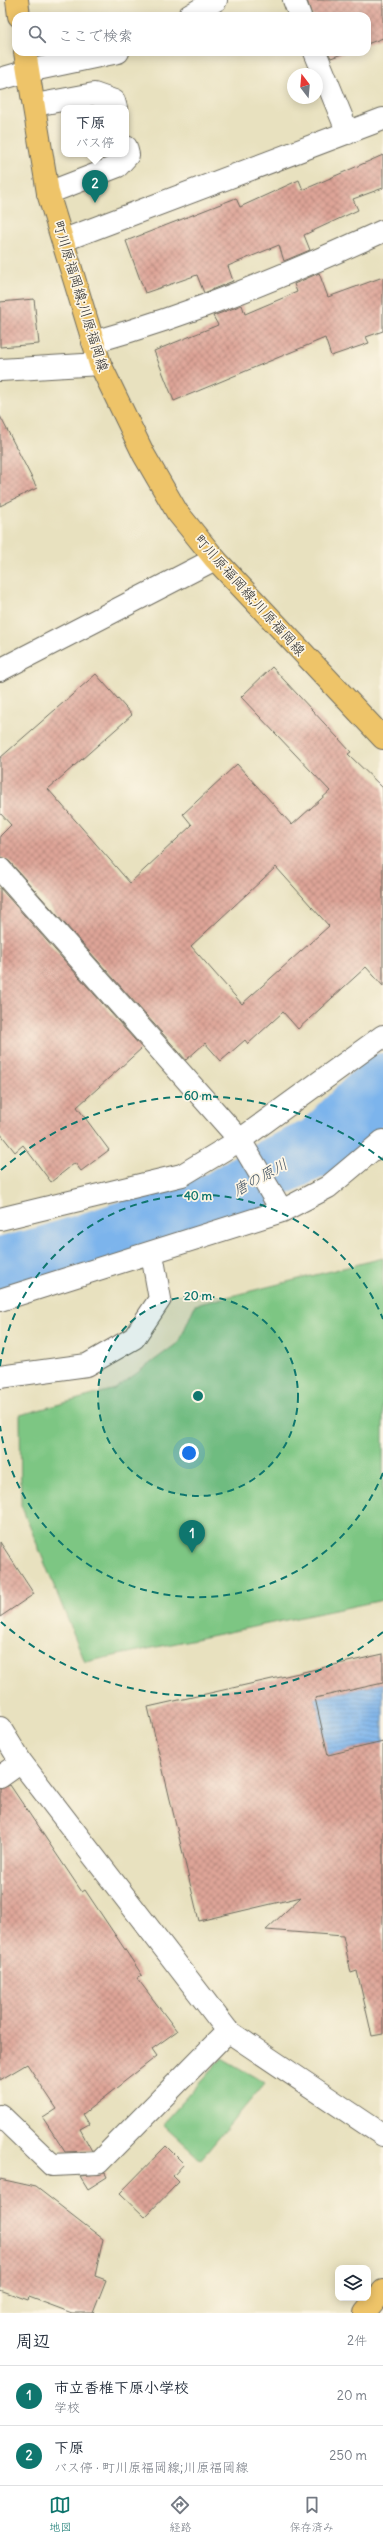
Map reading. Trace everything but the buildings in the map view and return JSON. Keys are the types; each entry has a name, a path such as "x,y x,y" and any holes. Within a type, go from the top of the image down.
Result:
{"main road":[{"path":"17,0 18,12"},
{"name":"町川原福岡線;川原福岡線","path":"26,62 35,105 48,192 64,240 93,342 100,364 144,455 178,512 215,559 383,738"},
{"path":"365,2313 383,2291"}],"street":[{"path":"196,12 216,0"},
{"path":"294,0 298,12"},
{"path":"0,79 26,62 81,56"},
{"path":"317,56 348,133"},
{"path":"35,105 94,94 114,101 115,105"},
{"path":"64,240 383,120"},
{"path":"48,192 118,166 126,157"},
{"path":"93,342 153,325 303,267 383,231"},
{"path":"0,370 100,364"},
{"path":"0,670 215,559"},
{"path":"0,868 240,1140 282,1211"},
{"path":"0,1219 182,1175 240,1140 383,1036"},
{"path":"0,1300 152,1254 282,1211 328,1187 383,1141"},
{"path":"0,1377 86,1365 134,1338 160,1299 152,1254"},
{"path":"0,1728 21,1762 228,2031 383,2136"},
{"path":"0,1777 21,1762"},
{"path":"0,2114 52,2165 98,2163 228,2031"}],"green space":[{"path":"383,1258 383,1600 85,1662 21,1505 20,1415 115,1389 179,1342 195,1305"},
{"path":"222,2058 265,2083 201,2159 163,2124"}],"water":[{"path":"383,1683 383,1742 328,1755 315,1698"}],"waterway":[{"name":"唐の原川","path":"0,1268 46,1256 219,1201 268,1170 320,1146 383,1083"}],"place":[{"name":"下原","path":"95,203"},
{"name":"市立香椎下原小学校","path":"192,1553"}]}
